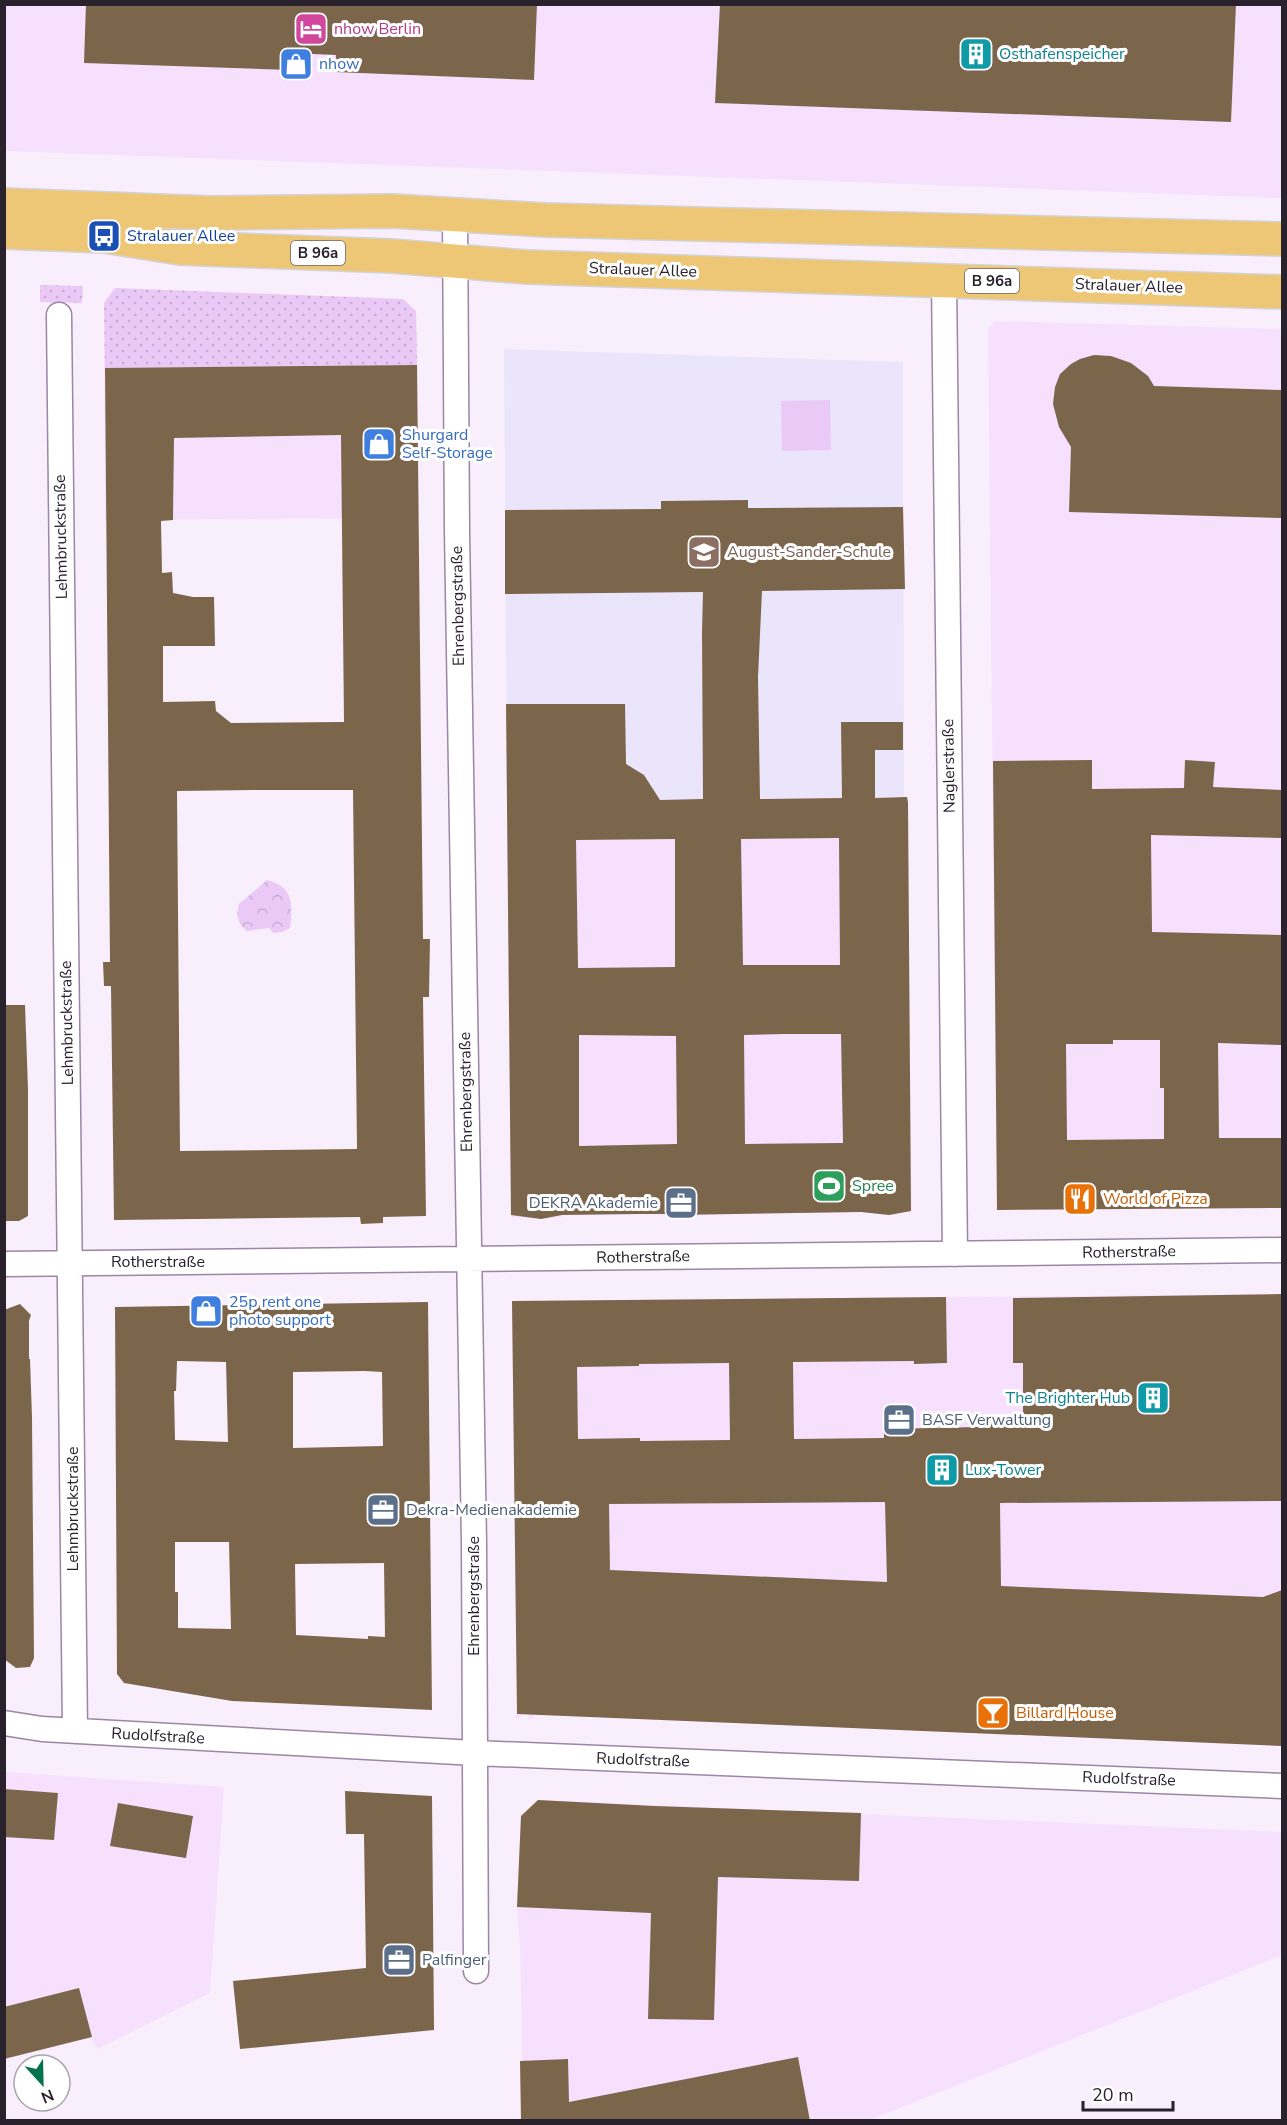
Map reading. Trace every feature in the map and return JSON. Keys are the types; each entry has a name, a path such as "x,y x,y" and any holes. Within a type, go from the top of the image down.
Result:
{"main road":[{"path":"4,205 211,213 393,211 579,221 1282,239"},
{"name":"Stralauer Allee","path":"4,232 104,236 180,248 392,256 527,267 1282,291"}],"street":[{"name":"Ehrenbergstraße","path":"455,214 457,532 474,1543 476,1971"},
{"name":"Naglerstraße","path":"944,279 955,1254"},
{"name":"Lehmbruckstraße","path":"59,315 75,1731"},
{"name":"Rotherstraße","path":"4,1264 1282,1250"},
{"name":"Rudolfstraße","path":"4,1723 42,1729 475,1753 1282,1786"}],"shaded area":[{"path":"5,5 1282,5 1282,198 5,151"},
{"path":"115,288 417,334 419,518 105,520 104,303"},
{"path":"995,321 1282,329 1282,1208 997,1210 988,329"},
{"name":"August-Sander-Schule","path":"504,349 903,362 904,797 507,801"},
{"path":"904,797 912,1211 889,1215 860,1212 563,1215 563,1217 541,1219 512,1217 507,801"},
{"path":"1282,1294 1282,1746 534,1714 534,1719 528,1719 528,1714 515,1718 517,1713 512,1301"},
{"path":"5,1772 224,1787 210,1993 97,2049 91,2037 28,2053 12,2053 12,2057 5,2059"},
{"path":"538,1800 1282,1832 1282,1955 870,2120 521,2120 522,2026 517,1907 521,1816"}],"green space":[{"path":"40,285 83,286 82,303 40,302"},
{"path":"115,288 403,299 416,311 417,365 105,368 104,303"},
{"path":"830,400 831,450 782,451 781,401"},
{"path":"267,880 282,887 289,897 290,928 273,933 269,928 247,931 240,924 237,914 239,904"}],"building":[{"name":"nhow Berlin","path":"86,4 537,4 534,80 335,72 336,55 289,53 289,70 84,63"},
{"name":"Osthafenspeicher","path":"720,4 1236,4 1231,122 715,103"},
{"path":"1094,355 1111,356 1131,363 1148,376 1154,386 1282,390 1282,518 1069,512 1071,447 1059,427 1053,404 1055,387 1060,374 1071,364"},
{"path":"417,365 423,939 430,939 429,997 423,997 426,1216 383,1217 383,1223 361,1224 360,1217 114,1220 111,986 104,986 103,962 110,962 105,368","holes":["341,435 344,722 231,723 216,711 215,701 163,702 163,646 215,646 214,597 193,597 173,593 172,572 162,573 161,521 173,520 174,438","353,790 357,1149 180,1151 177,791"]},
{"path":"748,500 748,508 903,507 905,589 762,591 758,677 760,799 842,798 841,722 903,722 903,750 875,750 875,798 907,797 908,802 911,1211 889,1215 861,1212 562,1215 541,1219 511,1215 506,704 625,704 626,764 644,775 660,800 703,799 703,592 505,594 505,510 661,509 661,501","holes":["839,838 840,965 743,965 741,839","675,839 675,967 578,968 576,840","841,1034 843,1143 745,1144 744,1035","579,1035 676,1036 677,1144 579,1146"]},
{"path":"1092,760 1092,789 1184,788 1185,760 1215,762 1213,787 1282,790 1282,838 1151,835 1152,932 1282,935 1282,1045 1218,1043 1219,1138 1282,1138 1282,1208 997,1210 993,761","holes":["1113,1040 1160,1040 1160,1088 1164,1088 1164,1139 1067,1140 1066,1044 1113,1044"]},
{"path":"4,1005 25,1005 28,1089 28,1216 19,1221 4,1221"},
{"path":"1282,1294 1282,1501 1000,1503 1001,1586 1263,1597 1282,1590 1282,1746 517,1714 512,1301 946,1297 947,1363 793,1362 794,1439 884,1438 884,1429 978,1427 979,1423 1023,1422 1023,1363 1013,1363 1013,1298","holes":["729,1363 730,1440 578,1439 577,1367","885,1502 887,1582 610,1570 609,1504"]},
{"path":"428,1302 432,1710 232,1701 124,1683 117,1674 115,1307","holes":["177,1361 226,1362 228,1442 175,1440 174,1391 176,1391","293,1372 382,1372 383,1446 293,1448","175,1542 229,1542 231,1629 178,1628 178,1592 175,1592","384,1563 385,1637 368,1636 368,1639 296,1635 295,1564"]},
{"path":"20,1304 31,1315 29,1359 32,1417 34,1658 30,1667 16,1668 4,1659 4,1310"},
{"path":"4,1789 58,1793 54,1840 4,1837"},
{"path":"345,1791 432,1796 434,2030 240,2049 233,1981 366,1968 364,1834 346,1834"},
{"path":"538,1800 861,1813 859,1881 718,1877 714,2020 648,2019 651,1913 517,1907 521,1816"},
{"path":"118,1803 193,1816 186,1858 110,1846"},
{"path":"79,1988 92,2037 28,2053 12,2053 12,2057 4,2059 4,2007"},
{"path":"798,2057 810,2121 521,2121 520,2061 568,2059 569,2102"}],"place":[{"name":"nhow Berlin","path":"311,29"},
{"name":"Osthafenspeicher","path":"976,54"},
{"name":"nhow","path":"296,64"},
{"name":"Stralauer Allee","path":"104,236"},
{"name":"Shurgard Self-Storage","path":"379,444"},
{"name":"August-Sander-Schule","path":"704,552"},
{"name":"Spree","path":"829,1186"},
{"name":"World of Pizza","path":"1080,1199"},
{"name":"DEKRA Akademie","path":"681,1203"},
{"name":"25p rent one photo support","path":"206,1311"},
{"name":"The Brighter Hub","path":"1153,1398"},
{"name":"BASF Verwaltung","path":"899,1420"},
{"name":"Lux-Tower","path":"942,1470"},
{"name":"Dekra-Medienakademie","path":"383,1510"},
{"name":"Billard House","path":"993,1713"},
{"name":"Palfinger","path":"399,1960"}]}
